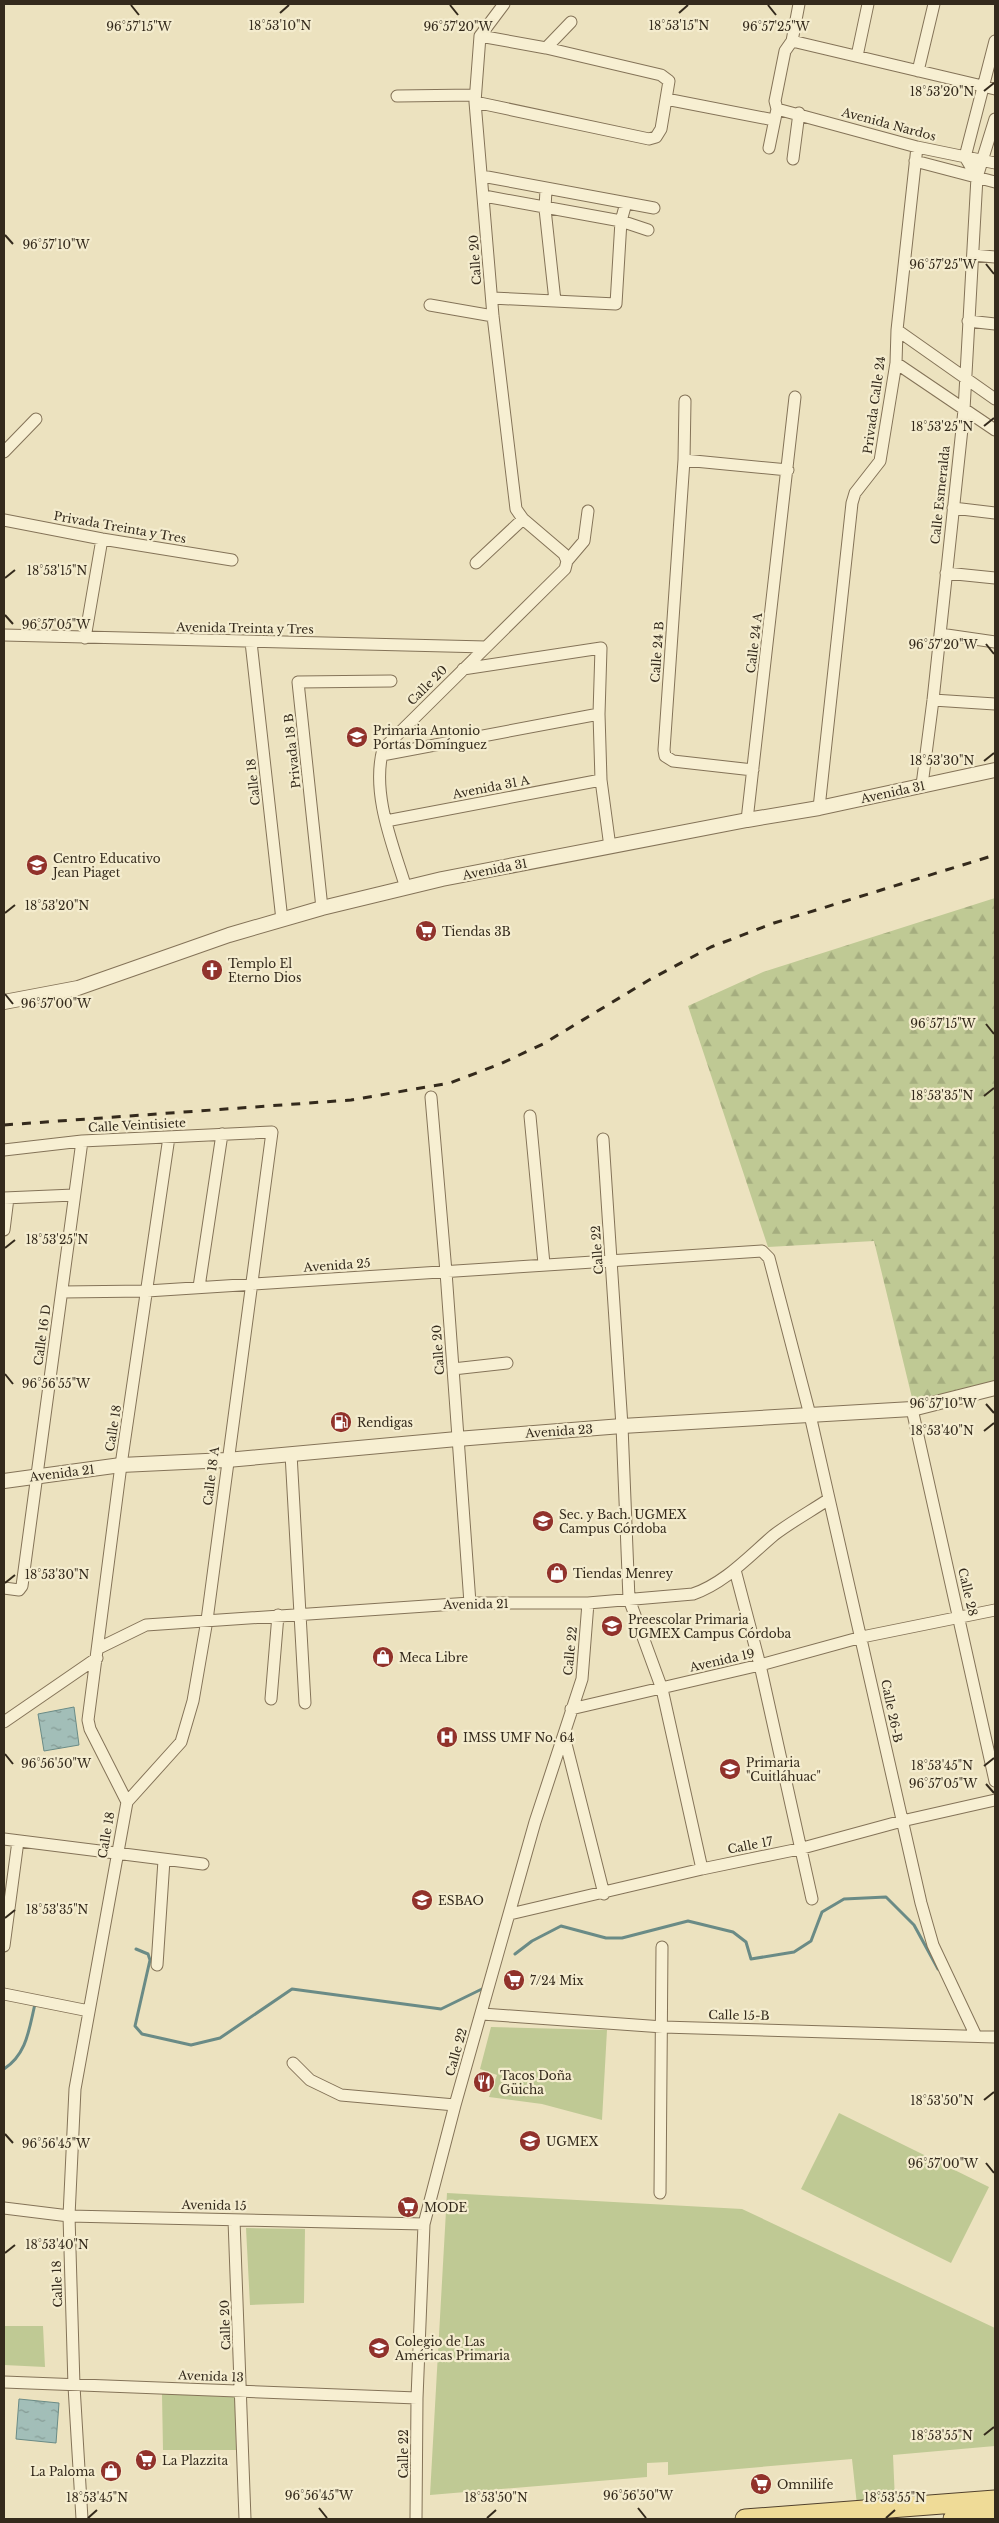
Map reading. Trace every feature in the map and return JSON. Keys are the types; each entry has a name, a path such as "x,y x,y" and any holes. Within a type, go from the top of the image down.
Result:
{"main road":[{"path":"745,2519 930,2512 995,2500"},
{"path":"953,2519 995,2516"}],"street":[{"path":"397,96 475,98 649,139 656,137 661,128 669,81 666,77 546,48 480,36 504,4"},
{"path":"769,148 776,114 775,102 785,51 792,41 799,4"},
{"path":"857,56 868,4"},
{"path":"918,71 934,4"},
{"path":"546,48 571,22"},
{"name":"Calle 20","path":"480,36 475,98 493,316 516,509 524,519 564,554 567,561"},
{"path":"792,41 995,89"},
{"path":"977,178 965,157 995,41"},
{"name":"Avenida Nardos","path":"666,99 776,114 799,113 917,147 995,163"},
{"path":"793,159 799,113"},
{"name":"Calle Esmeralda","path":"922,785 964,410 977,178 995,119"},
{"name":"Privada Calle 24","path":"819,808 852,503 855,493 880,461 896,363 897,330 917,147"},
{"path":"915,162 995,182"},
{"path":"482,176 654,208"},
{"path":"546,189 544,209 555,301"},
{"path":"484,196 544,209 621,221 648,230"},
{"path":"492,298 616,304 621,221 626,203"},
{"path":"973,256 995,257"},
{"path":"430,305 493,316"},
{"path":"968,321 995,324"},
{"path":"897,330 995,399"},
{"path":"896,363 995,430"},
{"name":"Calle 24 A","path":"747,820 795,397"},
{"path":"685,401 684,460 788,470"},
{"path":"4,452 36,419"},
{"name":"Calle 24 B","path":"684,460 665,756 673,761 753,770"},
{"path":"953,508 995,513"},
{"name":"Calle 20","path":"382,755 386,744 565,569 567,561 584,541 588,511"},
{"path":"476,563 524,519"},
{"name":"Privada Treinta y Tres","path":"4,520 102,539 232,560"},
{"path":"85,638 102,539"},
{"path":"946,573 995,578"},
{"path":"940,634 995,642"},
{"name":"Avenida Treinta y Tres","path":"4,635 486,647"},
{"name":"Calle 18","path":"251,642 282,920"},
{"path":"463,669 601,648 599,714 601,780 610,847"},
{"name":"Privada 18 B","path":"322,908 298,682 391,681"},
{"path":"933,700 995,704"},
{"path":"406,888 386,821 380,773 382,755 599,714"},
{"name":"Avenida 31","path":"4,1002 78,988 229,935 322,908 406,888 747,820 819,808 995,770"},
{"name":"Avenida 31 A","path":"386,821 601,780"},
{"name":"Calle 20","path":"431,1097 470,1602"},
{"path":"530,1116 544,1264"},
{"name":"Calle Veintisiete","path":"4,1150 82,1141 272,1132"},
{"name":"Calle 18 A","path":"126,1802 181,1742 193,1701 208,1620 227,1460 272,1132"},
{"path":"199,1287 222,1134"},
{"name":"Calle 18","path":"82,2519 74,2386 69,2216 75,2089 126,1802 90,1729 88,1720 121,1465 169,1137"},
{"name":"Calle 22","path":"603,1139 622,1426 629,1599 662,1689 702,1869"},
{"name":"Calle 16 D","path":"4,1588 19,1590 22,1586 82,1141"},
{"path":"4,1230 6,1198 74,1195"},
{"name":"Avenida 25","path":"62,1292 147,1290 251,1284 762,1251"},
{"name":"Calle 26-B","path":"762,1251 769,1258 810,1415 862,1637 902,1821 933,1945 976,2036"},
{"path":"453,1369 506,1363"},
{"name":"Avenida 23","path":"121,1465 227,1460 457,1438 622,1426 912,1409 995,1388"},
{"name":"Calle 28","path":"912,1409 960,1616 995,1781"},
{"path":"292,1454 305,1703"},
{"name":"Avenida 21","path":"4,1481 121,1465"},
{"name":"Avenida 21","path":"4,1722 98,1653 146,1625 470,1602 588,1603 693,1594 705,1590 735,1570 776,1534 829,1499"},
{"path":"735,1570 760,1665 812,1899"},
{"name":"Calle 22","path":"416,2519 417,2398 424,2224 455,2105 535,1822 564,1736 584,1667 588,1603"},
{"name":"Avenida 19","path":"571,1709 760,1665 862,1637 995,1610"},
{"path":"270,1699 278,1615"},
{"path":"564,1736 604,1894"},
{"name":"Calle 17","path":"510,1914 604,1894 702,1869 800,1849 902,1821 995,1800"},
{"path":"4,1839 203,1864"},
{"path":"4,1946 18,1841"},
{"path":"157,1965 164,1860"},
{"path":"660,2193 663,2027 662,1947"},
{"path":"4,1994 90,2011"},
{"name":"Calle 15-B","path":"482,2014 663,2027 995,2037"},
{"path":"293,2062 310,2080 341,2095 455,2105"},
{"name":"Avenida 15","path":"4,2208 69,2216 424,2224"},
{"name":"Calle 20","path":"234,2220 245,2519"},
{"name":"Avenida 13","path":"4,2382 417,2398"}],"green space":[{"path":"995,898 995,1383 914,1406 874,1241 768,1247 688,1006 763,972"},
{"path":"491,2027 607,2030 602,2120 542,2104 489,2097 497,2075 480,2069"},
{"path":"839,2113 989,2187 951,2263 801,2189"},
{"path":"447,2193 742,2209 995,2328 995,2446 893,2455 895,2501 857,2505 852,2459 668,2475 668,2462 647,2463 647,2477 430,2495"},
{"path":"246,2228 305,2229 304,2303 250,2305"},
{"path":"4,2326 43,2326 45,2367 4,2365"},
{"path":"162,2394 235,2397 236,2450 163,2450"}],"water":[{"path":"74,1707 79,1745 44,1751 38,1714"},
{"path":"19,2399 59,2403 56,2443 16,2439"}],"waterway":[{"path":"515,1954 532,1941 561,1926 606,1938 622,1938 688,1921 733,1932 746,1942 751,1959 794,1952 811,1941 822,1912 844,1899 886,1897 914,1925 938,1969"},
{"path":"136,1949 148,1954 150,1960 135,2026 142,2034 191,2045 220,2038 292,1989 441,2009 484,1988"},
{"path":"4,2069 18,2056 26,2040 35,2004"}],"railway":[{"path":"4,1125 351,1100 450,1083 500,1064 543,1044 649,980 711,947 774,923 995,855"}],"place":[{"name":"Primaria Antonio Portas Domínguez","path":"357,737"},
{"name":"Centro Educativo Jean Piaget","path":"37,865"},
{"name":"Tiendas 3B","path":"426,931"},
{"name":"Templo El Eterno Dios","path":"212,970"},
{"name":"Rendigas","path":"341,1422"},
{"name":"Sec. y Bach. UGMEX Campus Córdoba","path":"543,1521"},
{"name":"Tiendas Menrey","path":"557,1573"},
{"name":"Preescolar Primaria UGMEX Campus Córdoba","path":"612,1626"},
{"name":"Meca Libre","path":"383,1657"},
{"name":"IMSS UMF No. 64","path":"447,1737"},
{"name":"Primaria \"Cuitláhuac\"","path":"730,1769"},
{"name":"ESBAO","path":"422,1900"},
{"name":"7/24 Mix","path":"514,1980"},
{"name":"Tacos Doña Güicha","path":"484,2082"},
{"name":"UGMEX","path":"530,2141"},
{"name":"MODE","path":"408,2207"},
{"name":"Colegio de Las Américas Primaria","path":"379,2348"},
{"name":"La Plazzita","path":"146,2460"},
{"name":"La Paloma","path":"111,2471"},
{"name":"Omnilife","path":"761,2484"}]}
